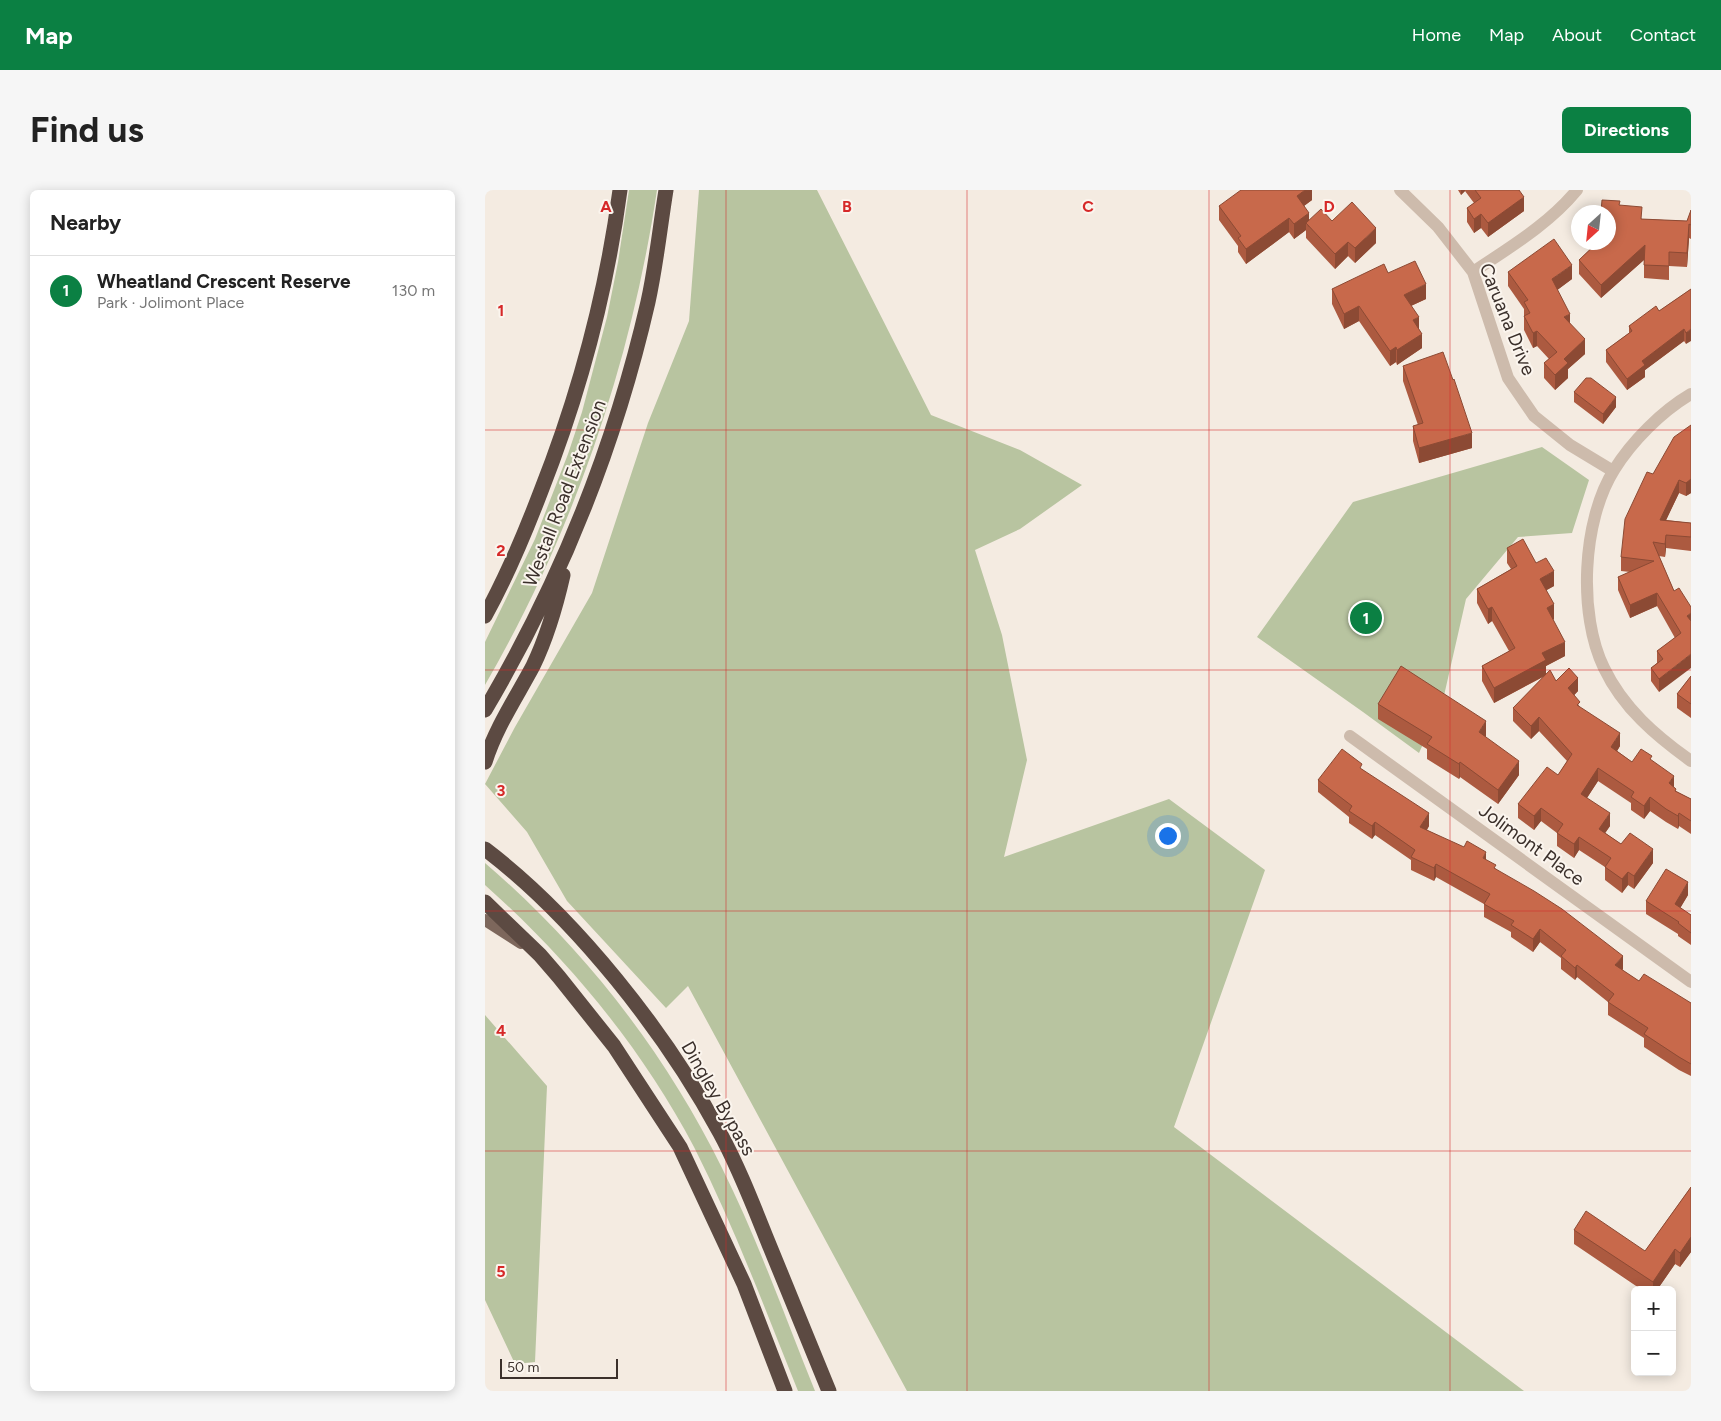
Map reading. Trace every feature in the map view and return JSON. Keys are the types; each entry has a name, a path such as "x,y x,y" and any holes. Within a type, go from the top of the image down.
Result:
{"highway":[{"name":"Westall Road Extension","path":"485,616 513,560 553,460 575,398 603,295 614,240 620,190"},
{"name":"Westall Road Extension","path":"485,710 509,670 571,542 611,437 648,301 666,190"},
{"path":"485,762 494,736 533,665 554,615 571,542"},
{"path":"485,841 499,860"},
{"name":"Dingley Bypass","path":"485,849 553,910 591,950 630,997 687,1075 721,1134 745,1187 829,1391"},
{"path":"485,902 540,955 614,1046 681,1147 745,1284 785,1391"}],"main road":[{"path":"485,920 540,955"}],"street":[{"name":"Caruana Drive","path":"1400,190 1438,227 1473,272 1508,378 1534,416 1570,444 1613,471"},
{"path":"1473,272 1535,231 1563,206 1577,190"},
{"path":"1691,394 1675,403 1641,435 1613,471 1602,496 1588,553 1587,601 1593,638 1604,668 1630,707 1649,729 1691,761"},
{"name":"Jolimont Place","path":"1350,736 1691,982"}],"green space":[{"path":"629,190 657,190 646,255 632,319 614,383 594,446 545,568 517,627 485,685 485,642 535,539 582,412 607,317"},
{"path":"699,190 817,190 931,415 1020,450 1082,485 1020,529 975,550 1002,635 1027,760 1004,857 1169,799 1265,870 1174,1127 1524,1391 907,1391 688,986 666,1008 567,901 527,832 485,784 515,727 592,593 648,423 689,321"},
{"path":"1542,447 1589,480 1572,533 1518,537 1466,599 1443,700 1419,753 1257,637 1353,502"},
{"path":"485,863 521,895 588,966 648,1043 675,1083 735,1195 815,1391 798,1391 749,1268 709,1177 673,1110 627,1040 574,974 516,913 485,885"},
{"path":"485,1015 547,1086 535,1362 515,1364 485,1300"}],"building":[{"path":"1241,190 1305,190 1297,196 1309,213 1294,224 1289,218 1246,249 1238,238 1241,236 1219,206"},
{"path":"1475,190 1519,190 1524,197 1488,223 1481,214 1474,219 1467,208 1481,198"},
{"path":"1602,200 1620,201 1619,205 1642,207 1641,219 1687,221 1691,210 1687,253 1669,252 1669,266 1644,265 1645,245 1601,285 1579,260 1590,250 1616,250 1616,205 1602,205"},
{"path":"1352,202 1376,228 1355,248 1348,242 1335,254 1306,223 1321,209 1332,221"},
{"path":"1554,239 1572,265 1552,279 1570,314 1564,317 1585,339 1564,359 1568,363 1555,375 1544,363 1557,352 1537,331 1533,333 1524,316 1530,313 1524,302 1528,300 1508,272"},
{"path":"1415,261 1426,284 1404,295 1419,317 1413,320 1422,334 1397,350 1396,347 1390,351 1359,306 1344,314 1332,289 1384,264 1388,273"},
{"path":"1691,289 1691,329 1686,333 1684,329 1642,361 1645,365 1627,379 1606,350 1632,331 1629,326 1656,306 1659,311"},
{"path":"1443,352 1472,433 1419,448 1413,426 1423,423 1403,366"},
{"path":"1586,378 1591,378 1616,397 1603,414 1574,392"},
{"path":"1691,425 1691,479 1686,483 1679,480 1660,520 1691,523 1691,537 1666,535 1665,544 1653,542 1674,591 1679,588 1691,607 1691,613 1687,616 1691,621 1691,654 1659,679 1651,668 1663,659 1657,651 1681,633 1657,593 1630,605 1618,577 1654,561 1621,557 1625,519 1647,472 1653,474 1674,437"},
{"path":"1523,539 1536,563 1546,558 1554,571 1540,579 1554,604 1547,608 1565,642 1542,653 1546,660 1494,688 1482,666 1515,648 1492,607 1488,609 1477,589 1517,566 1507,548"},
{"path":"1401,666 1486,721 1479,732 1519,761 1498,790 1460,762 1459,764 1427,744 1432,737 1378,704"},
{"path":"1569,668 1578,678 1568,688 1580,702 1577,705 1620,733 1611,747 1632,762 1641,749 1652,756 1650,759 1674,776 1669,783 1676,789 1675,791 1691,799 1691,821 1679,813 1678,816 1666,809 1650,797 1644,806 1631,797 1634,792 1598,768 1581,794 1610,813 1599,829 1621,844 1630,833 1653,849 1634,876 1628,872 1622,879 1605,867 1611,858 1579,837 1574,844 1557,833 1563,824 1541,808 1534,816 1518,804 1547,767 1558,775 1572,754 1539,717 1531,726 1513,708 1550,670 1556,681"},
{"path":"1691,676 1691,704 1677,694"},
{"path":"1342,749 1362,764 1360,768 1429,813 1420,827 1464,847 1467,841 1486,852 1483,858 1496,865 1494,868 1562,909 1623,956 1615,965 1639,981 1644,974 1691,1003 1691,1064 1644,1034 1648,1028 1608,1002 1614,994 1577,965 1575,968 1561,956 1566,950 1540,929 1533,939 1511,925 1514,921 1484,904 1490,894 1436,864 1434,868 1411,857 1415,850 1375,822 1372,826 1349,811 1352,806 1318,780"},
{"path":"1666,869 1688,882 1675,904 1691,915 1691,933 1679,922 1646,901"},
{"path":"1691,1187 1691,1237 1680,1253 1675,1249 1653,1282 1574,1230 1586,1211 1645,1251"}],"place":[{"name":"Wheatland Crescent Reserve","path":"1366,618"}]}
